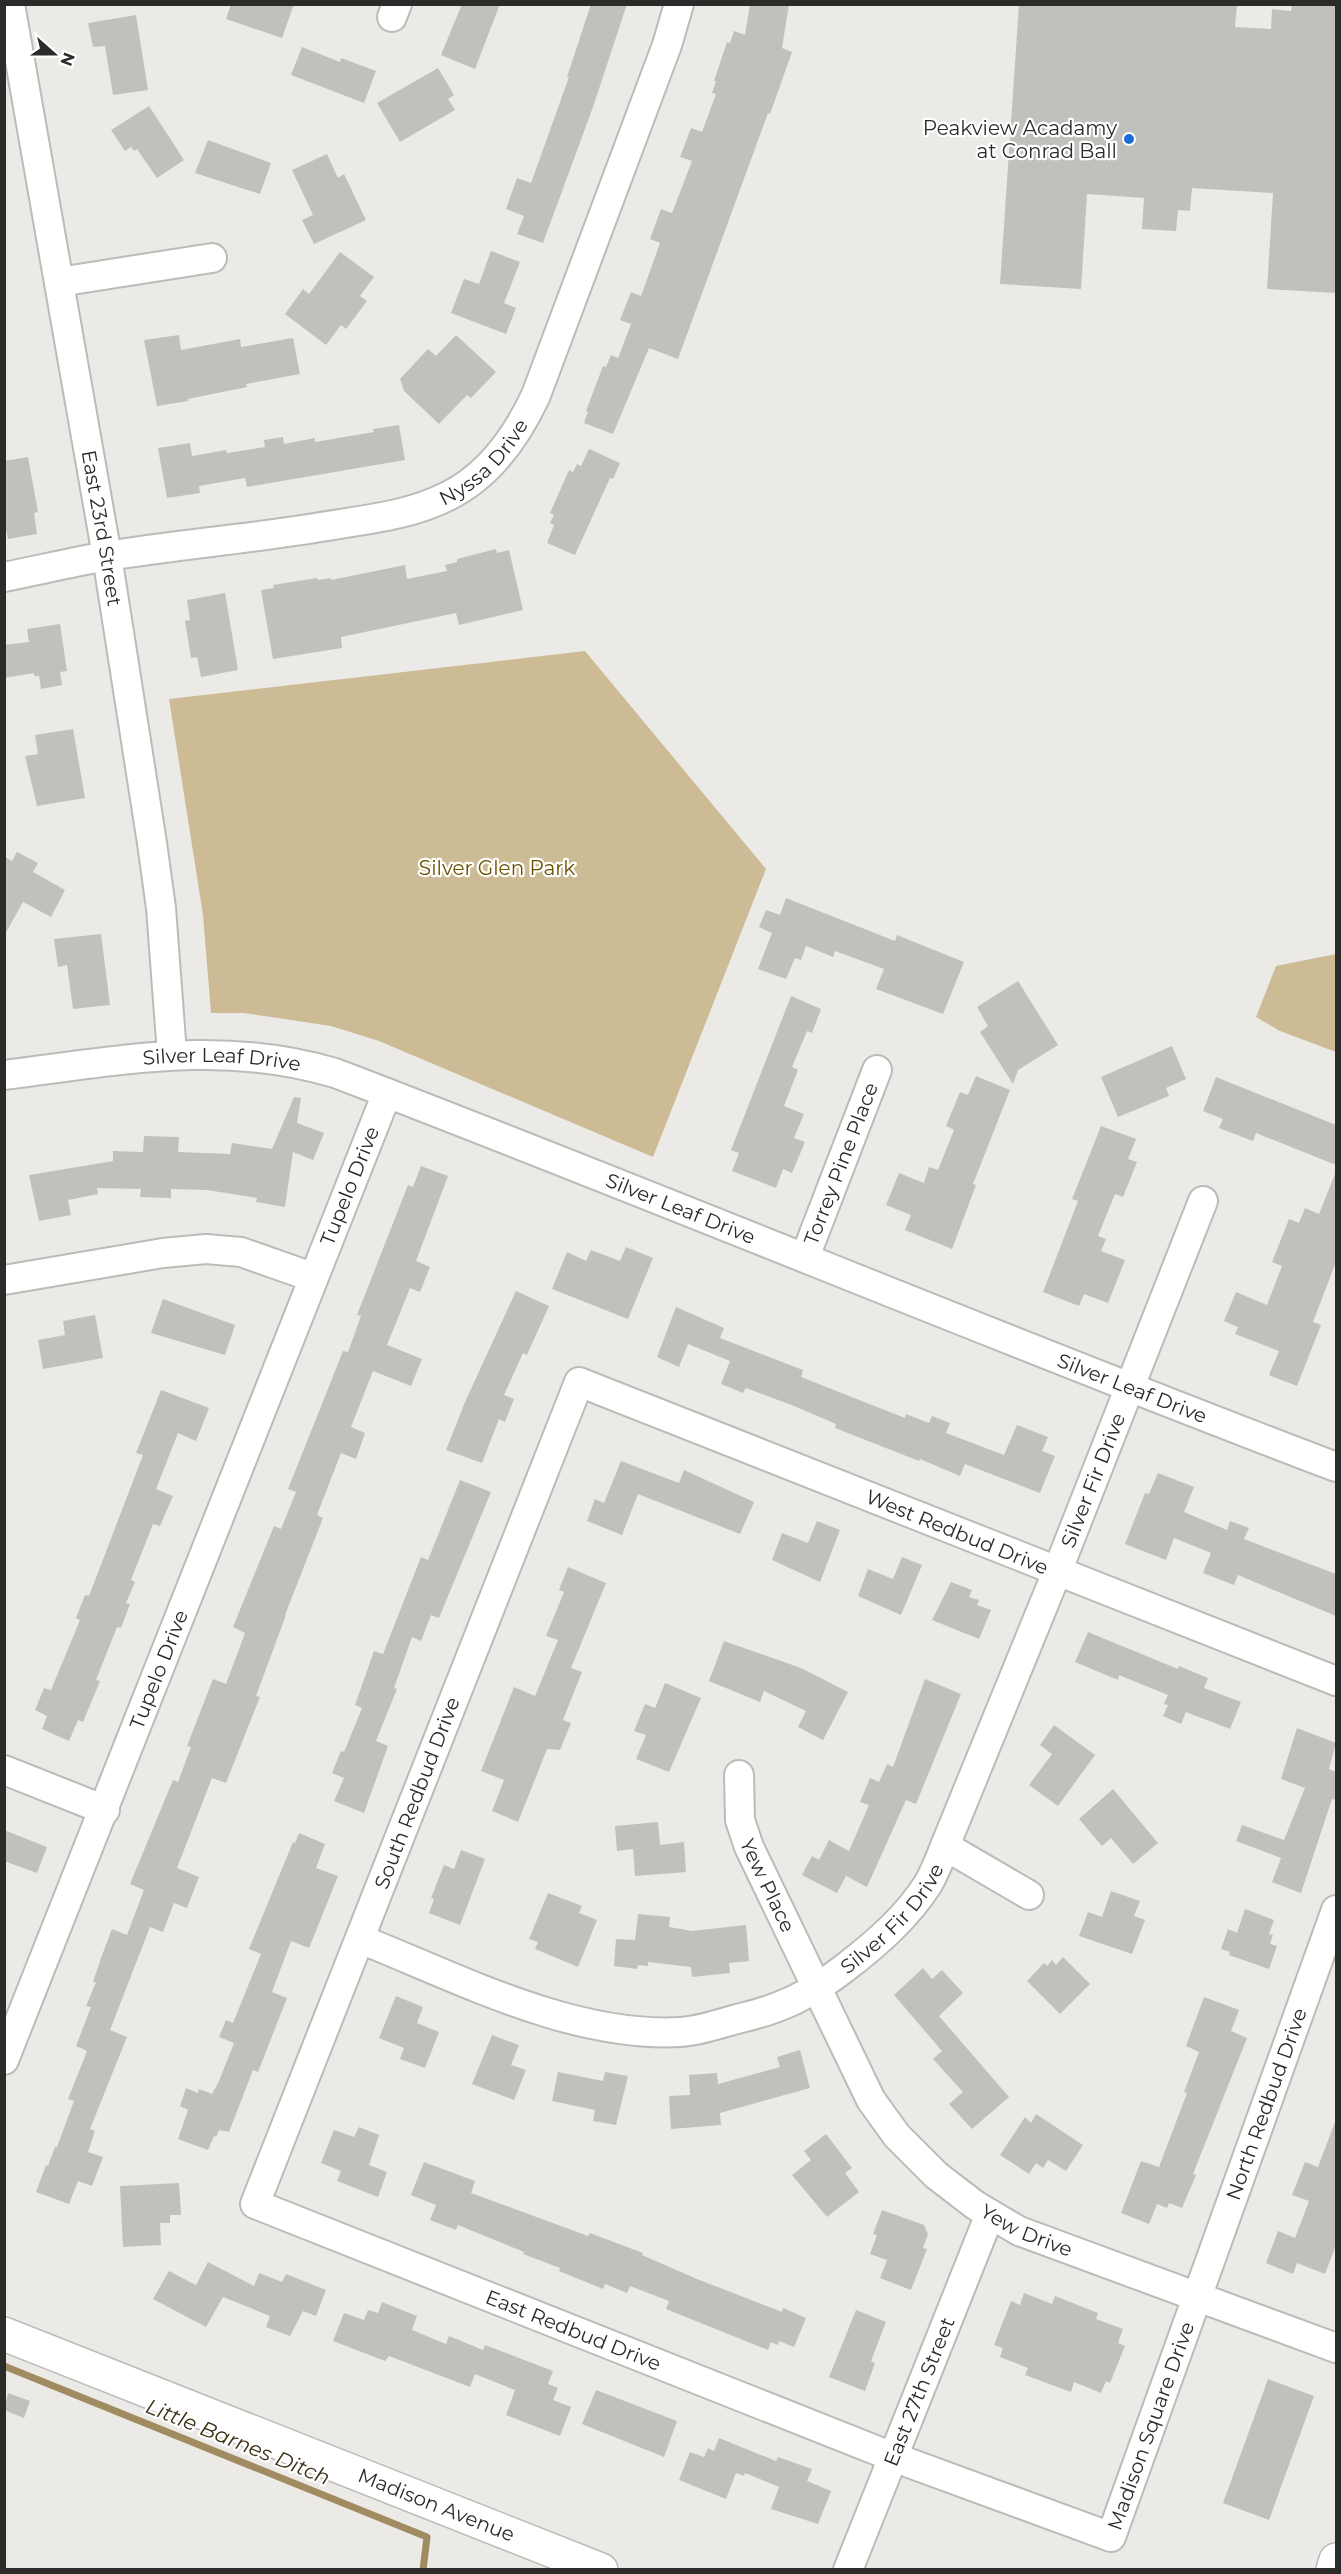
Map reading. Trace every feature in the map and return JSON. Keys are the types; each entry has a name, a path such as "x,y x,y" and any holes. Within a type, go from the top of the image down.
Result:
{"main road":[{"name":"Madison Avenue","path":"4,2334 601,2570"},
{"path":"1333,2570 1336,2560"}],"street":[{"name":"East 23rd Street","path":"10,4 107,556 154,854 172,1054"},
{"name":"Nyssa Drive","path":"4,577 107,556 275,534 424,507 450,495 474,479 492,463 524,421 536,395 667,45 679,4"},
{"path":"59,282 212,258"},
{"name":"Silver Leaf Drive","path":"4,1075 172,1054 240,1054 307,1065 387,1093 805,1257 1129,1389 1336,1467"},
{"name":"Torrey Pine Place","path":"805,1257 877,1070"},
{"name":"Tupelo Drive","path":"4,2060 105,1810 312,1277 387,1093"},
{"name":"Silver Fir Drive","path":"360,1939 544,2011 593,2024 638,2031 680,2032 701,2030 753,2016 791,2002 817,1989 882,1938 929,1882 945,1846 1057,1572 1203,1202"},
{"path":"4,1280 163,1253 206,1249 241,1252 312,1277"},
{"name":"West Redbud Drive","path":"579,1382 1336,1682"},
{"name":"South Redbud Drive","path":"255,2204 579,1382"},
{"path":"4,1770 105,1810"},
{"name":"Yew Place","path":"739,1775 740,1820 749,1847 817,1989"},
{"path":"945,1846 1029,1895"},
{"name":"North Redbud Drive","path":"1197,2298 1336,1910"},
{"name":"Yew Drive","path":"817,1989 871,2100 897,2136 943,2181 990,2214 1034,2238 1336,2348"},
{"name":"East Redbud Drive","path":"255,2204 893,2457"},
{"name":"East 27th Street","path":"848,2570 990,2214"},
{"name":"Madison Square Drive","path":"893,2457 1110,2537 1197,2298"}],"green space":[{"name":"Silver Glen Park","path":"585,651 766,869 653,1157 379,1041 331,1026 244,1013 211,1013 203,915 169,699"},
{"path":"1336,954 1336,1052 1280,1031 1256,1017 1276,966"}],"building":[{"path":"231,4 294,4 282,38 226,19"},
{"path":"462,4 500,4 475,69 441,55"},
{"path":"591,4 627,4 593,107 543,243 517,234 524,216 506,209 517,178 531,183 569,77 567,77"},
{"path":"750,4 789,4 782,48 792,52 678,359 649,348 613,434 584,423 588,412 586,411 603,366 606,367 611,355 618,358 631,324 620,320 631,292 641,296 660,243 650,239 661,209 672,213 692,161 680,157 691,128 702,132 716,94 712,93 716,81 714,81 727,42 730,43 734,31 745,35"},
{"path":"1019,4 1237,4 1235,27 1271,29 1272,9 1291,11 1292,4 1336,4 1336,293 1267,289 1273,193 1192,188 1190,211 1178,210 1176,231 1142,229 1144,198 1087,194 1081,289 1000,284"},
{"path":"136,15 148,90 113,95 105,46 93,47 88,23"},
{"path":"302,47 340,62 341,58 376,71 364,103 291,75"},
{"path":"438,68 454,95 448,99 455,110 400,142 377,103"},
{"path":"149,106 184,160 157,178 137,149 134,151 131,147 125,151 111,130"},
{"path":"208,140 271,163 260,194 195,173"},
{"path":"327,154 338,178 344,174 366,220 314,244 302,220 313,215 292,170"},
{"path":"491,251 520,262 504,303 516,308 506,334 451,313 464,279 479,284"},
{"path":"340,252 374,277 360,296 367,301 346,329 341,325 326,345 285,314 303,289 309,294"},
{"path":"179,335 181,350 240,339 241,347 293,338 300,374 246,384 247,387 157,406 144,340"},
{"path":"456,335 496,372 471,398 467,395 439,424 404,391 400,379 428,349 436,356"},
{"path":"399,425 405,460 247,487 245,478 199,486 200,493 167,498 158,448 190,443 192,456 226,450 227,453 265,447 264,440 283,437 284,444 315,438 315,442 374,432 373,429"},
{"path":"589,449 620,463 613,479 610,478 575,555 547,543 554,525 550,523 554,515 550,513 569,470 573,472 577,464 581,466"},
{"path":"28,457 38,512 34,513 37,534 8,539 4,520 4,461"},
{"path":"496,549 497,553 509,550 523,610 459,625 456,613 341,637 342,648 273,659 261,590 274,588 273,585 317,578 318,580 331,578 331,580 405,565 407,579 447,571 445,565 457,562 457,559"},
{"path":"225,593 238,670 201,677 197,657 191,658 185,621 190,620 187,600"},
{"path":"60,624 67,671 60,672 62,685 41,689 39,676 34,676 34,673 4,678 4,645 29,642 27,629"},
{"path":"73,729 85,798 37,806 25,756 38,754 35,735"},
{"path":"17,852 38,863 33,872 65,890 51,917 23,902 4,936 4,856 12,861"},
{"path":"786,898 895,941 897,935 964,962 943,1014 876,989 884,969 835,951 833,957 806,946 801,960 795,958 786,979 758,969 772,933 759,927 766,910 780,915"},
{"path":"101,934 110,1005 73,1009 67,965 58,967 54,939"},
{"path":"1018,981 1058,1045 1018,1070 1013,1084 980,1032 988,1026 977,1007"},
{"path":"791,996 821,1009 812,1033 807,1031 792,1067 798,1070 784,1106 804,1114 794,1138 805,1142 792,1173 783,1169 776,1188 732,1171 739,1153 731,1150"},
{"path":"1172,1046 1186,1079 1166,1088 1169,1096 1118,1117 1101,1077"},
{"path":"976,1076 1010,1090 973,1184 976,1185 952,1249 905,1230 911,1215 886,1205 899,1173 924,1183 929,1167 938,1170 954,1130 946,1126 960,1092 968,1095"},
{"path":"1216,1077 1336,1125 1336,1165 1256,1133 1253,1141 1219,1128 1223,1119 1203,1111"},
{"path":"294,1097 301,1098 297,1123 324,1133 313,1160 293,1152 285,1207 256,1202 257,1198 207,1190 171,1189 171,1198 140,1197 141,1189 97,1188 98,1194 68,1200 71,1215 39,1221 29,1175 113,1161 113,1151 143,1152 144,1136 179,1137 178,1152 230,1154 232,1143 272,1149"},
{"path":"1101,1126 1136,1139 1128,1159 1137,1162 1123,1197 1115,1194 1098,1236 1106,1239 1101,1251 1125,1260 1108,1303 1084,1294 1079,1306 1043,1292 1078,1201 1072,1199"},
{"path":"421,1166 448,1176 416,1261 430,1267 420,1292 410,1288 387,1345 422,1359 411,1386 373,1371 351,1427 365,1433 356,1459 341,1453 317,1515 323,1518 256,1696 260,1697 226,1783 212,1778 177,1868 199,1877 187,1908 174,1903 163,1932 150,1927 110,2030 127,2037 90,2129 95,2131 88,2152 103,2157 92,2186 78,2181 69,2204 36,2192 46,2165 48,2166 55,2147 57,2147 74,2101 68,2099 87,2051 76,2046 91,2007 86,2006 96,1982 93,1982 101,1958 112,1929 127,1935 144,1890 130,1884 173,1780 178,1782 191,1747 187,1746 213,1679 226,1684 245,1633 233,1627 274,1526 281,1529 296,1492 288,1489 343,1351 348,1352 361,1316 357,1315 408,1185 413,1187"},
{"path":"1335,1174 1336,1262 1313,1322 1321,1325 1297,1386 1269,1375 1279,1351 1235,1334 1238,1327 1224,1321 1236,1292 1267,1305 1282,1266 1272,1262 1289,1219 1299,1223 1305,1208 1319,1214"},
{"path":"626,1247 653,1258 628,1319 552,1289 567,1252 586,1261 591,1250 620,1261"},
{"path":"516,1291 549,1306 527,1355 523,1353 504,1395 514,1399 505,1422 499,1419 482,1463 446,1450 465,1402"},
{"path":"163,1299 235,1325 225,1355 151,1333"},
{"path":"676,1307 724,1328 720,1338 803,1370 801,1377 905,1418 906,1414 929,1423 932,1416 950,1423 946,1433 1004,1455 1017,1425 1048,1437 1042,1451 1055,1456 1040,1493 965,1464 960,1476 835,1428 836,1424 794,1406 746,1388 743,1393 721,1384 730,1361 688,1344 679,1367 657,1357"},
{"path":"95,1315 103,1358 43,1369 38,1340 65,1335 63,1321"},
{"path":"161,1390 209,1408 196,1441 178,1433 156,1489 173,1496 160,1526 153,1524 131,1580 135,1582 126,1603 130,1604 121,1628 117,1627 96,1680 100,1681 83,1722 78,1720 69,1741 42,1729 47,1716 35,1710 44,1688 51,1690 80,1620 76,1618 85,1595 89,1596 143,1455 136,1453"},
{"path":"621,1461 679,1483 684,1470 754,1502 740,1534 638,1494 622,1535 587,1521 595,1499 604,1503"},
{"path":"1158,1473 1194,1487 1184,1512 1227,1530 1230,1521 1249,1528 1244,1539 1336,1574 1336,1616 1238,1575 1234,1585 1203,1573 1211,1553 1174,1538 1166,1560 1125,1544 1145,1493 1149,1494"},
{"path":"460,1480 491,1492 439,1618 431,1615 421,1641 412,1637 394,1688 397,1689 376,1741 388,1746 364,1813 334,1801 344,1778 332,1773 341,1751 344,1752 362,1708 355,1705 374,1651 383,1654 421,1557 428,1560"},
{"path":"817,1521 840,1530 820,1582 772,1560 782,1533 808,1543"},
{"path":"902,1557 922,1565 901,1615 858,1596 868,1569 893,1579"},
{"path":"568,1567 606,1583 571,1668 582,1672 563,1720 571,1723 560,1750 547,1749 518,1822 492,1811 504,1780 481,1771 514,1687 535,1696 558,1640 546,1636 564,1592 559,1590"},
{"path":"951,1582 972,1590 969,1597 979,1600 977,1605 991,1610 979,1639 932,1620"},
{"path":"1088,1632 1178,1669 1179,1666 1208,1678 1204,1688 1241,1702 1230,1729 1186,1712 1181,1724 1163,1716 1168,1705 1164,1704 1168,1695 1119,1675 1118,1680 1075,1662"},
{"path":"724,1641 801,1668 848,1692 823,1740 798,1727 806,1711 764,1691 760,1702 709,1681"},
{"path":"925,1679 961,1694 916,1804 906,1800 867,1887 846,1876 837,1893 802,1875 812,1856 819,1860 829,1840 849,1851 869,1805 860,1802 870,1778 879,1782 887,1764 893,1767"},
{"path":"665,1683 701,1698 669,1772 636,1759 646,1735 634,1731 645,1704 655,1708"},
{"path":"1054,1725 1095,1755 1058,1806 1029,1785 1052,1754 1040,1745"},
{"path":"1297,1728 1336,1743 1329,1769 1336,1772 1336,1800 1332,1799 1301,1893 1272,1882 1281,1858 1236,1841 1242,1825 1284,1840 1305,1788 1281,1779"},
{"path":"1113,1789 1158,1843 1133,1864 1111,1838 1102,1846 1079,1819"},
{"path":"658,1822 660,1845 684,1842 686,1872 635,1876 633,1849 617,1851 615,1826"},
{"path":"4,1830 47,1847 37,1873 4,1861"},
{"path":"299,1833 325,1844 316,1868 338,1876 309,1948 291,1941 272,1992 287,1998 258,2072 253,2070 229,2132 219,2130 208,2150 178,2139 188,2110 180,2106 186,2088 198,2093 199,2089 212,2094 219,2081 234,2043 219,2037 226,2020 233,2023 261,1954 249,1949 293,1842 295,1843"},
{"path":"461,1850 485,1859 460,1925 429,1913 434,1899 431,1898 444,1865 454,1869"},
{"path":"1111,1891 1140,1901 1134,1916 1145,1920 1132,1954 1079,1936 1088,1912 1102,1917"},
{"path":"548,1893 582,1906 579,1913 597,1920 578,1967 535,1949 538,1942 529,1939"},
{"path":"1245,1909 1274,1920 1269,1934 1273,1935 1270,1944 1277,1946 1269,1969 1229,1955 1230,1952 1221,1949 1228,1929 1237,1933"},
{"path":"638,1914 670,1917 669,1927 692,1931 746,1925 749,1961 729,1963 730,1973 692,1977 691,1967 648,1962 648,1966 638,1965 637,1969 614,1966 616,1939 635,1940"},
{"path":"1063,1957 1090,1984 1060,2014 1027,1981 1044,1963 1047,1966 1052,1960 1056,1965"},
{"path":"923,1968 932,1979 942,1970 963,1993 939,2016 1009,2097 972,2129 949,2104 963,2092 933,2059 942,2051 894,1995"},
{"path":"396,1996 423,2007 417,2023 439,2032 425,2068 400,2059 404,2048 379,2038"},
{"path":"1204,1997 1239,2010 1231,2031 1247,2038 1193,2174 1196,2175 1182,2208 1169,2203 1167,2208 1157,2204 1149,2224 1121,2213 1141,2161 1159,2167 1187,2093 1184,2092 1199,2052 1186,2046"},
{"path":"492,2035 519,2045 511,2065 526,2070 514,2100 472,2084"},
{"path":"800,2050 810,2088 720,2113 721,2125 671,2129 669,2096 690,2095 689,2075 717,2073 718,2084 780,2067 777,2057"},
{"path":"558,2072 603,2081 605,2072 628,2076 616,2125 593,2121 595,2110 552,2101"},
{"path":"1036,2114 1083,2145 1066,2171 1048,2160 1043,2168 1036,2163 1029,2174 1000,2155 1025,2117 1031,2123"},
{"path":"1335,2122 1336,2245 1325,2274 1297,2263 1293,2274 1266,2263 1278,2231 1295,2238 1309,2201 1292,2195 1305,2162 1318,2167"},
{"path":"359,2127 379,2135 369,2165 387,2172 378,2197 337,2181 341,2171 321,2163 334,2130 354,2137"},
{"path":"826,2134 852,2168 845,2173 859,2192 827,2217 792,2175 811,2160 804,2151"},
{"path":"424,2162 475,2181 471,2193 588,2236 590,2233 643,2253 642,2255 697,2279 782,2312 783,2308 806,2318 794,2347 779,2341 778,2345 771,2342 768,2350 666,2309 669,2301 630,2286 627,2293 605,2284 603,2289 559,2271 560,2268 523,2254 524,2252 458,2225 456,2230 430,2220 436,2205 411,2195"},
{"path":"179,2183 181,2215 170,2215 170,2223 160,2223 161,2245 123,2247 120,2186"},
{"path":"882,2210 924,2225 928,2234 923,2248 927,2249 911,2290 880,2278 887,2260 870,2254 877,2235 873,2234"},
{"path":"208,2262 254,2286 259,2273 282,2282 286,2274 326,2290 316,2316 303,2311 290,2336 266,2327 270,2316 223,2297 206,2327 153,2299 169,2271 196,2285"},
{"path":"1024,2293 1052,2304 1055,2296 1098,2313 1096,2319 1123,2329 1118,2343 1125,2346 1110,2383 1106,2381 1101,2393 1074,2382 1071,2392 1025,2375 1028,2368 1000,2357 1003,2348 994,2345 1011,2301 1020,2305"},
{"path":"382,2302 417,2316 412,2330 446,2344 449,2336 483,2350 485,2345 553,2371 548,2384 558,2388 553,2400 571,2407 560,2436 506,2415 515,2390 475,2374 470,2387 389,2356 385,2361 333,2341 344,2313 364,2320 368,2310 378,2313"},
{"path":"856,2310 886,2322 871,2361 875,2363 865,2391 829,2377"},
{"path":"1268,2379 1314,2396 1269,2520 1223,2503"},
{"path":"596,2390 677,2421 664,2457 582,2424"},
{"path":"8,2393 30,2401 24,2418 4,2410"},
{"path":"719,2438 776,2461 778,2457 812,2469 807,2481 831,2491 818,2524 771,2509 779,2487 745,2473 744,2476 736,2473 726,2499 679,2480 690,2452 704,2457 708,2448 714,2451"}],"waterway":[{"name":"Little Barnes Ditch","path":"4,2366 427,2537 423,2570"}],"place":[{"name":"Peakview Acadamy at Conrad Ball","path":"1129,139"}]}
